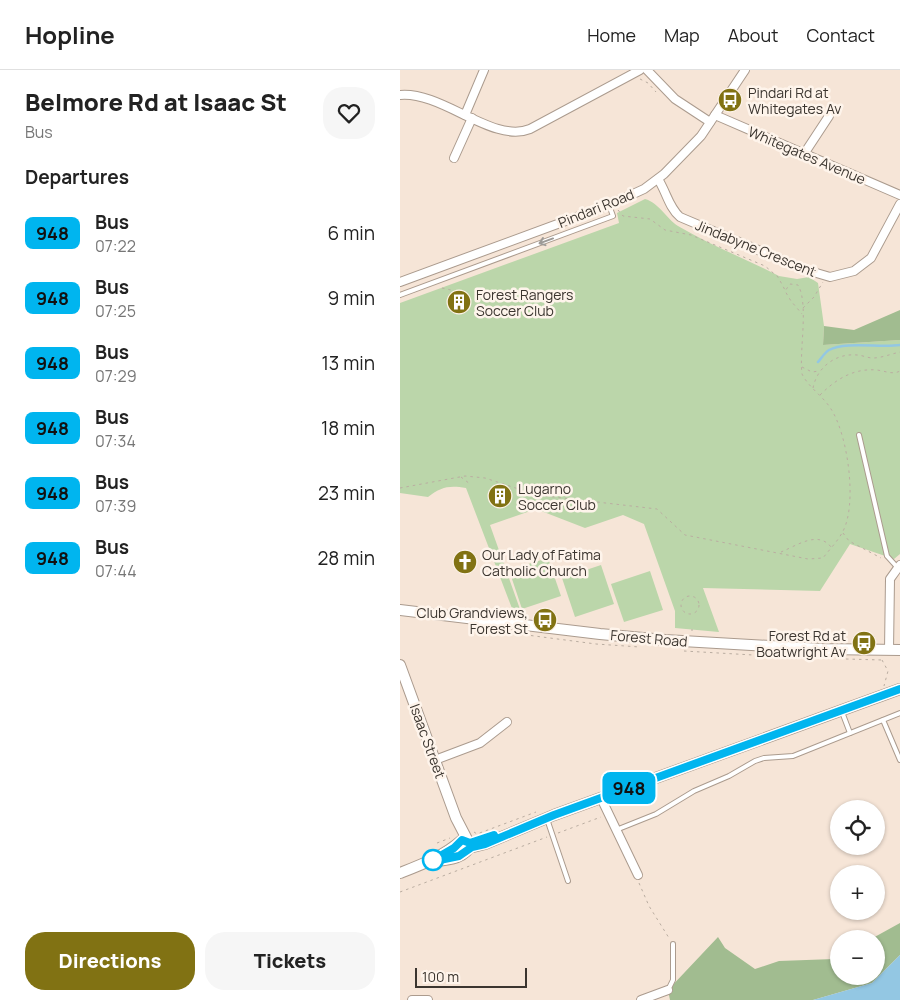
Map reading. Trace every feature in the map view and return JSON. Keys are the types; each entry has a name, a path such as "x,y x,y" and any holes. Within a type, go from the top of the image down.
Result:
{"street":[{"path":"454,158 484,70"},
{"path":"400,95 421,96 515,137 640,70"},
{"name":"Whitegates Avenue","path":"646,70 675,99 713,118 900,195"},
{"name":"Pindari Road","path":"400,282 610,209 658,179 697,140 745,70"},
{"path":"804,154 829,116"},
{"name":"Jindabyne Crescent","path":"658,179 680,217 793,265 825,276 848,273 866,263 875,252 900,204"},
{"path":"884,650 890,579 899,566"},
{"name":"Forest Road","path":"400,610 626,637 724,644 900,650"},
{"name":"Isaac Street","path":"400,664 456,818 463,844"},
{"path":"400,873 430,862 463,844 494,835 503,835 900,689"},
{"path":"435,760 480,743 507,722"},
{"path":"601,798 638,875"},
{"path":"640,1000 668,990"},
{"path":"412,1000 428,1000"}],"lane":[{"path":"400,295 613,216 610,209"},
{"path":"859,435 887,556 899,566"},
{"path":"841,710 850,733"},
{"path":"616,830 656,814 694,791 729,776 755,761 764,758 793,756 900,713"},
{"path":"883,720 900,760"},
{"path":"546,818 568,881"},
{"path":"668,990 672,980 675,960 673,944"}],"path":[{"path":"610,209 618,210 623,216 650,219 665,230 689,234 765,266 778,277 791,301 802,314"},
{"path":"802,308 816,295 825,276"},
{"path":"400,488 461,477 485,478 544,496 594,500 657,509 685,535 780,552 808,559 823,558 843,533 849,508 847,458 841,426 831,408 804,378 801,366 802,294 798,285 790,284 785,291"},
{"path":"442,288 442,290 464,293"},
{"path":"813,388 820,370 829,362 847,355 875,358 900,352"},
{"path":"801,366 812,372 820,370"},
{"path":"820,395 836,380 852,373 869,370 891,373 900,371"},
{"path":"461,477 470,484"},
{"path":"843,533 849,540 881,558"},
{"path":"780,552 816,539 825,541 832,547"},
{"path":"686,596 693,596 698,602 698,610 694,614 688,613 683,608 682,600 686,596"},
{"path":"884,650 881,659 888,671 884,685 886,694"},
{"path":"400,892 604,816"},
{"path":"437,843 463,844"},
{"path":"638,875 645,898 673,944"}],"green space":[{"path":"645,199 658,207 678,226 715,246 779,276 797,279 809,277 818,283 824,326 823,345 900,340 900,554 894,559 850,544 820,591 703,588 719,632 675,628 675,611 644,524 623,515 585,528 536,509 490,525 521,612 513,611 466,488 446,488 428,497 400,493 400,303 619,223 617,213"},
{"path":"900,310 900,340 823,345 824,326 854,330"},
{"path":"548,558 561,596 522,609 509,570"},
{"path":"601,565 614,604 575,617 562,578"},
{"path":"650,571 663,610 624,622 611,584"},
{"path":"900,923 900,955 885,970 885,931"},
{"path":"718,937 725,948 755,969 779,961 830,959 830,985 865,985 813,1000 670,1000 668,990"}],"water":[{"path":"900,955 900,1000 813,1000 865,985 885,985 885,970"}],"waterway":[{"path":"818,362 828,351 836,347 900,345"}],"bus line":[{"name":"948","path":"494,835 470,843 467,840 462,840 454,848 430,862 459,856 469,850 469,848 496,840 503,835 554,815 900,689"}],"place":[{"name":"Pindari Rd at Whitegates Av","path":"730,100"},
{"name":"Forest Rangers Soccer Club","path":"459,302"},
{"name":"Lugarno Soccer Club","path":"500,496"},
{"name":"Our Lady of Fatima Catholic Church","path":"465,562"},
{"name":"Club Grandviews, Forest St","path":"545,620"},
{"name":"Forest Rd at Boatwright Av","path":"864,643"}]}
